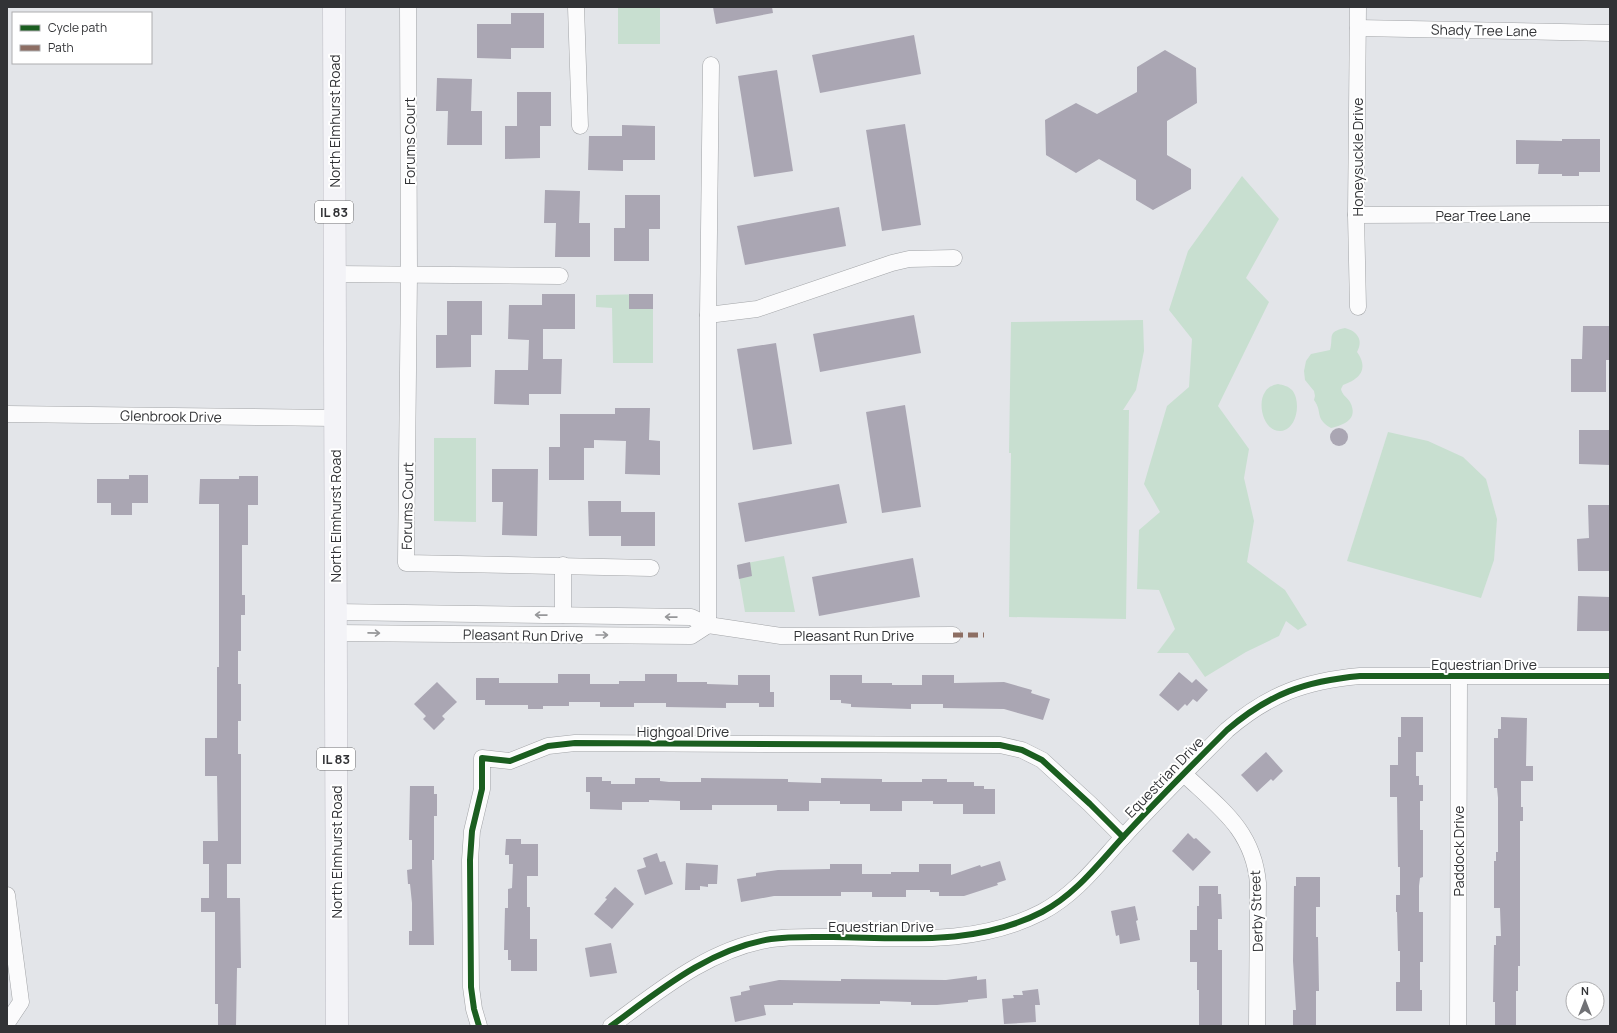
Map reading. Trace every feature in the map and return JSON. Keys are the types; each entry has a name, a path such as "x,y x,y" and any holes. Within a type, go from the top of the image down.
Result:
{"main road":[{"name":"North Elmhurst Road","path":"334,7 334,418 336,498 335,623 337,1026"}],"street":[{"name":"Forums Court","path":"408,7 409,275 406,563 563,565 651,568"},
{"path":"576,7 580,126"},
{"name":"Honeysuckle Drive","path":"1358,7 1356,216 1358,307"},
{"name":"Shady Tree Lane","path":"1358,28 1610,33"},
{"path":"708,625 708,315 711,65"},
{"name":"Pear Tree Lane","path":"1356,216 1610,214"},
{"path":"708,315 758,309 892,263 909,259 954,258"},
{"path":"334,274 560,276"},
{"name":"Glenbrook Drive","path":"7,414 334,418"},
{"path":"563,565 563,615"},
{"name":"Pleasant Run Drive","path":"335,623 563,615 691,617 708,625 781,636 953,635"},
{"name":"Pleasant Run Drive","path":"335,623 691,636 708,625"},
{"name":"Equestrian Drive","path":"611,1026 693,968 712,957 748,944 772,939 808,937 945,938 970,936 1006,927 1042,912 1061,900 1088,877 1123,837 1227,730 1242,717 1281,694 1300,686 1335,678 1360,676 1610,676"},
{"name":"Paddock Drive","path":"1458,1026 1459,676"},
{"name":"Highgoal Drive","path":"479,1026 474,1009 471,988 470,860 472,831 482,789 482,758 510,760 548,746 575,743 1000,745 1022,750 1042,760 1074,788 1123,837"},
{"name":"Derby Street","path":"1184,774 1236,824 1253,855 1258,883 1257,1026"},
{"path":"7,895 21,1002 7,1023"}],"green space":[{"path":"618,7 660,7 660,44 618,44"},
{"path":"1242,176 1279,219 1246,278 1269,302 1218,406 1249,449 1244,478 1254,521 1247,562 1285,590 1307,625 1298,630 1286,621 1279,636 1246,652 1205,677 1188,653 1157,653 1175,629 1159,590 1137,589 1139,530 1160,512 1144,484 1167,406 1189,387 1192,339 1169,310 1188,251"},
{"path":"653,294 653,363 613,363 612,308 596,307 596,295"},
{"path":"1143,320 1144,351 1136,390 1123,410 1129,410 1126,619 1009,617 1011,322"},
{"path":"1345,328 1353,331 1358,337 1360,344 1357,352 1361,358 1362,368 1361,373 1354,380 1343,385 1341,389 1342,393 1350,402 1353,413 1351,417 1345,423 1331,428 1322,421 1317,404 1314,400 1314,391 1305,380 1304,371 1306,361 1311,354 1330,350 1333,333"},
{"path":"1278,384 1292,390 1295,395 1297,407 1294,420 1291,425 1287,429 1281,431 1270,427 1263,416 1262,409 1265,392 1271,386"},
{"path":"1388,432 1428,441 1463,457 1486,479 1497,519 1494,560 1481,598 1347,561"},
{"path":"434,438 476,438 476,522 434,521"},
{"path":"784,556 795,612 745,612 737,565"}],"building":[{"path":"713,7 772,7 773,13 716,24"},
{"path":"511,13 544,13 544,48 511,48 511,59 477,58 477,24 511,24"},
{"path":"914,35 921,74 820,93 812,55"},
{"path":"1165,50 1196,68 1197,103 1167,121 1167,155 1191,169 1191,189 1153,210 1136,200 1136,180 1099,159 1076,173 1046,155 1045,120 1076,103 1097,114 1137,92 1137,67"},
{"path":"777,70 793,171 754,177 738,76"},
{"path":"437,78 472,79 471,111 482,111 482,145 447,145 448,111 436,111"},
{"path":"517,92 551,92 551,126 540,126 540,158 505,159 505,126 517,126"},
{"path":"905,124 921,225 882,231 866,130"},
{"path":"622,125 655,126 655,160 623,160 623,171 588,170 589,136 622,136"},
{"path":"1562,139 1600,139 1600,172 1579,172 1579,176 1538,174 1539,164 1516,164 1516,140 1562,141"},
{"path":"545,190 580,191 579,223 590,223 590,257 555,257 556,223 544,223"},
{"path":"625,195 660,195 660,229 649,229 649,261 614,261 614,228 625,228"},
{"path":"839,207 846,246 745,265 737,226"},
{"path":"542,294 575,294 575,329 543,329 543,359 562,359 561,394 529,394 529,405 494,404 495,370 528,370 529,340 508,339 509,305 542,305"},
{"path":"629,294 653,294 653,309 629,309"},
{"path":"447,301 482,301 482,335 471,335 471,367 436,368 436,335 447,335"},
{"path":"914,315 921,353 820,372 813,334"},
{"path":"1583,326 1610,326 1610,360 1606,360 1606,392 1571,392 1571,359 1582,359"},
{"path":"776,343 792,444 753,450 737,349"},
{"path":"905,405 921,507 882,513 866,412"},
{"path":"615,408 650,408 649,440 660,441 660,475 625,474 626,441 594,440 594,448 584,448 584,480 549,480 549,447 560,447 560,414 615,414"},
{"path":"1335,428 1343,428 1348,433 1346,444 1343,446 1335,446 1330,441 1330,433"},
{"path":"1579,430 1610,430 1610,465 1579,464"},
{"path":"492,469 538,469 537,536 502,535 503,502 492,502"},
{"path":"129,475 148,475 148,503 132,503 132,515 111,515 111,503 97,503 97,479 129,479"},
{"path":"239,476 258,476 258,505 248,505 248,545 242,545 242,595 245,595 245,615 241,615 241,651 238,651 238,684 241,684 241,721 238,721 238,754 241,754 241,864 227,864 227,898 240,898 241,968 237,968 236,1026 218,1026 218,1004 215,1004 215,912 201,912 201,898 209,898 209,864 203,864 203,841 218,841 217,776 205,776 205,738 217,738 217,667 219,667 219,504 199,504 200,479 239,479"},
{"path":"839,484 847,523 745,542 738,503"},
{"path":"588,501 621,501 621,512 655,512 655,546 621,546 621,536 589,536"},
{"path":"1588,505 1610,505 1610,571 1578,571 1577,539 1589,538"},
{"path":"913,558 920,597 819,616 812,577"},
{"path":"750,562 752,576 739,579 737,565"},
{"path":"1578,596 1610,597 1610,631 1577,631"},
{"path":"1179,672 1192,683 1196,679 1208,690 1197,702 1193,699 1187,706 1185,704 1178,711 1159,695"},
{"path":"558,674 590,674 590,684 619,684 619,681 645,681 645,674 677,674 677,682 707,682 707,684 738,685 738,675 770,675 770,692 774,692 774,707 759,707 759,703 726,703 726,708 666,707 666,703 634,703 634,707 600,707 600,702 569,702 569,706 543,706 543,709 528,709 528,705 485,705 485,700 476,700 476,678 499,678 499,683 558,683"},
{"path":"830,675 862,675 862,683 922,685 922,675 954,675 954,683 1004,682 1032,690 1031,693 1050,699 1043,720 1004,709 943,708 943,704 911,704 911,709 851,707 851,704 841,703 841,700 830,700"},
{"path":"437,682 457,702 442,716 445,719 434,730 423,719 426,716 414,704"},
{"path":"1401,717 1423,717 1423,752 1416,752 1416,776 1419,776 1419,785 1423,785 1423,801 1420,801 1420,830 1423,830 1423,877 1420,878 1419,886 1419,912 1423,912 1423,962 1420,962 1422,1011 1396,1011 1396,982 1400,982 1400,951 1398,951 1396,895 1400,895 1400,867 1398,867 1397,797 1390,797 1390,765 1398,765 1398,737 1401,737"},
{"path":"1501,717 1527,718 1526,766 1533,766 1533,781 1521,781 1521,807 1523,807 1523,821 1520,821 1520,966 1518,966 1518,991 1516,991 1516,1026 1495,1026 1495,1002 1493,1002 1494,945 1496,945 1496,936 1501,936 1500,908 1494,908 1494,861 1496,861 1496,852 1498,852 1498,798 1497,788 1494,788 1494,738 1498,738 1498,729 1501,729"},
{"path":"1266,752 1283,771 1273,781 1271,779 1257,792 1241,775"},
{"path":"586,777 602,777 602,781 611,781 611,784 635,784 635,778 660,778 660,781 669,782 701,782 701,778 788,779 788,782 821,783 821,778 882,779 882,782 922,782 922,779 947,779 947,782 974,782 974,786 984,786 984,789 995,789 995,814 963,814 963,804 933,804 933,801 902,801 902,811 870,811 870,804 840,804 840,801 809,801 809,811 777,811 777,805 712,805 712,810 680,810 680,801 649,800 649,802 622,802 622,810 590,809 590,792 586,792"},
{"path":"410,786 434,786 434,794 437,794 437,816 434,816 434,860 432,860 434,945 409,945 409,931 412,931 412,903 407,870 412,869 412,840 409,840"},
{"path":"1188,833 1194,839 1196,838 1211,852 1193,871 1172,851"},
{"path":"506,839 521,839 521,844 538,844 538,876 527,876 527,907 530,907 530,939 537,939 537,971 511,971 511,960 508,960 508,950 504,950 505,908 508,908 508,889 512,888 513,864 509,864 509,855 505,855"},
{"path":"657,853 660,862 665,861 673,884 645,895 637,870 646,867 643,858"},
{"path":"1000,861 1006,880 997,883 998,885 964,896 939,896 939,892 930,892 930,890 906,890 906,897 872,897 872,892 841,892 841,896 774,896 741,902 737,879 756,876 756,873 778,870 830,869 830,864 862,864 862,874 891,874 891,872 919,872 919,864 951,864 951,875 980,865 981,867"},
{"path":"686,863 718,865 717,884 708,884 708,887 700,886 700,890 685,890"},
{"path":"1296,877 1320,877 1320,907 1316,907 1319,991 1316,991 1316,1026 1293,1026 1293,1010 1296,1010 1293,961 1294,886 1296,886"},
{"path":"1199,886 1218,886 1218,894 1221,894 1222,919 1218,919 1218,950 1222,950 1222,1026 1199,1026 1197,962 1190,962 1190,930 1197,930"},
{"path":"615,887 634,904 612,929 594,914"},
{"path":"1135,906 1140,940 1120,944 1119,935 1116,936 1111,911"},
{"path":"611,943 617,973 590,977 585,948"},
{"path":"977,976 977,980 986,979 987,998 968,1000 968,1002 937,1005 911,1005 911,1002 880,1001 880,1004 793,1003 793,1005 764,1005 766,1015 735,1022 730,997 741,995 741,992 750,990 749,986 779,980 946,980"},
{"path":"1038,989 1040,1005 1035,1005 1036,1022 1004,1024 1002,999 1014,998 1013,995 1023,995 1022,991"}],"marked path":[{"path":"953,635 984,635"}],"cycle path":[{"path":"611,1026 667,985 706,961 748,944 771,939 794,937 939,938 991,930 1017,923 1042,912 1066,896 1086,878 1149,809 1227,730 1258,707 1289,691 1322,681 1360,676 1610,676"},
{"path":"479,1026 474,1009 471,987 470,860 472,831 482,789 482,758 510,761 548,746 575,743 1000,745 1022,750 1042,760 1123,837"}]}
